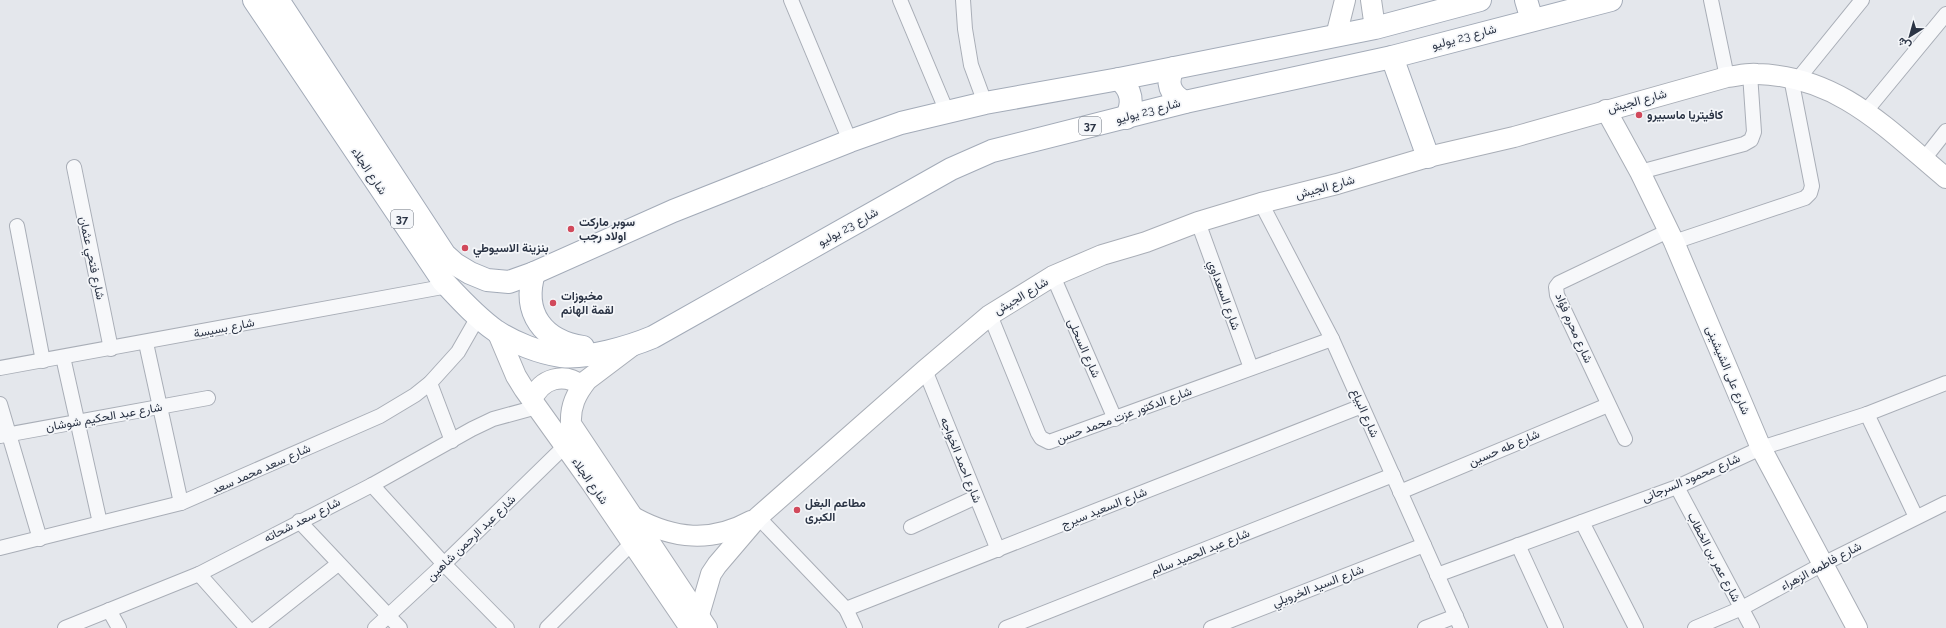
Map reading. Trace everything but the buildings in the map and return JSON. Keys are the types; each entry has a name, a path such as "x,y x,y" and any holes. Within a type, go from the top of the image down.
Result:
{"main road":[{"name":"شارع الجلاء","path":"254,0 448,286 478,317 497,331 530,347 561,356 578,356 608,350"},
{"name":"شارع الجلاء","path":"278,0 445,255 455,264 470,273 487,280 509,282 534,273"},
{"name":"37","path":"534,273 672,211 850,141 901,123 984,103 1119,80 1375,28 1480,0"},
{"name":"شارع 23 يوليو","path":"608,350 633,345 653,337 965,162 992,151 1185,102 1392,57 1529,10 1611,0"},
{"path":"1392,57 1428,157"},
{"path":"1174,68 1170,74 1170,88 1173,94 1185,102"},
{"path":"1119,80 1129,90 1131,97 1130,112 1126,118"},
{"path":"534,273 530,286 530,299 533,312 539,324 559,341 572,345 608,350"}],"street":[{"path":"791,0 850,141"},
{"path":"900,0 947,112"},
{"path":"963,0 965,29 971,65 984,103"},
{"path":"1336,36 1345,0"},
{"path":"1371,0 1375,28"},
{"path":"1711,0 1727,77"},
{"path":"1671,236 1805,198 1810,193 1812,186 1794,79 1862,0"},
{"path":"1866,111 1946,14"},
{"path":"1640,172 1744,144 1751,140 1754,132 1750,74"},
{"name":"شارع الجيش","path":"702,625 712,574 717,565 758,517 925,370 990,315 1053,276 1102,256 1146,242 1198,222 1261,202 1337,184 1428,157 1514,136 1727,77 1750,74 1794,79 1834,92 1866,111 1946,178"},
{"name":"شارع على الشيشينى","path":"1606,110 1640,172 1671,236 1761,448 1857,628"},
{"path":"1924,160 1946,131"},
{"name":"شارع فتحي عثمان","path":"74,167 111,349"},
{"name":"شارع البياع","path":"1261,202 1332,339 1458,622"},
{"name":"شارع السعداوي","path":"1198,222 1251,368"},
{"path":"17,226 43,361"},
{"name":"شارع محرم فؤاد","path":"1624,439 1557,295 1556,287 1559,283 1671,236"},
{"name":"شارع السحلى","path":"1053,276 1115,419"},
{"name":"شارع بسيسة","path":"0,368 146,343 448,286"},
{"name":"شارع الدكتور عزت محمد حسن","path":"990,315 1041,438 1052,442 1332,339"},
{"name":"شارع سعد محمد سعد","path":"0,548 181,503 380,416 415,395 430,383 458,352 478,317"},
{"name":"شارع الجلاء","path":"497,331 516,376 534,403 632,543 702,625"},
{"path":"146,343 181,503"},
{"name":"شارع الجلاء","path":"633,345 582,386 572,407 572,424 702,625"},
{"path":"63,357 100,523"},
{"name":"شارع احمد الخواجه","path":"925,370 998,550"},
{"path":"534,403 543,385 554,379 572,380 582,386"},
{"path":"430,383 452,441"},
{"name":"شارع محمود السرجانى","path":"1437,575 1677,487 1761,448 1867,414 1946,383"},
{"name":"شارع عبد الحكيم شوشان","path":"5,436 208,398"},
{"name":"شارع سعد شحاته","path":"65,628 199,574 299,521 372,485 493,420 534,403"},
{"path":"0,404 5,436 40,538"},
{"name":"شارع طه حسين","path":"1400,492 1608,404"},
{"name":"شارع السعيد سيرج","path":"846,609 1362,406"},
{"path":"1867,414 1916,517"},
{"name":"شارع عبد الرحمن شاهين","path":"376,628 565,446"},
{"name":"شارع عبد الحميد سالم","path":"1006,628 1393,475"},
{"path":"372,485 444,564 507,628"},
{"name":"شارع عمر بن الخطاب","path":"1677,487 1752,628"},
{"path":"911,526 976,497"},
{"name":"شارع فاطمه الزهراء","path":"1695,628 1742,608 1823,564 1916,517 1945,507"},
{"path":"758,517 846,609 855,628"},
{"name":"شارع الجيش","path":"634,518 660,530 675,534 696,536 725,532 739,528 758,517"},
{"path":"299,521 400,628"},
{"path":"1582,522 1636,628"},
{"path":"547,628 632,543"},
{"name":"شارع السيد الخرويلي","path":"1211,628 1424,545"},
{"path":"1518,545 1556,628"},
{"path":"257,628 338,564"},
{"path":"199,574 247,628"},
{"path":"109,610 119,628"},
{"path":"1425,628 1458,622"}],"place":[{"name":"كافيتريا ماسبيرو","path":"1639,115"},
{"name":"سوبر ماركت اولاد رجب","path":"571,229"},
{"name":"بنزينة الاسيوطي","path":"465,248"},
{"name":"مخبوزات لقمة الهانم","path":"553,303"},
{"name":"مطاعم البغل الكبرى","path":"797,510"}]}
